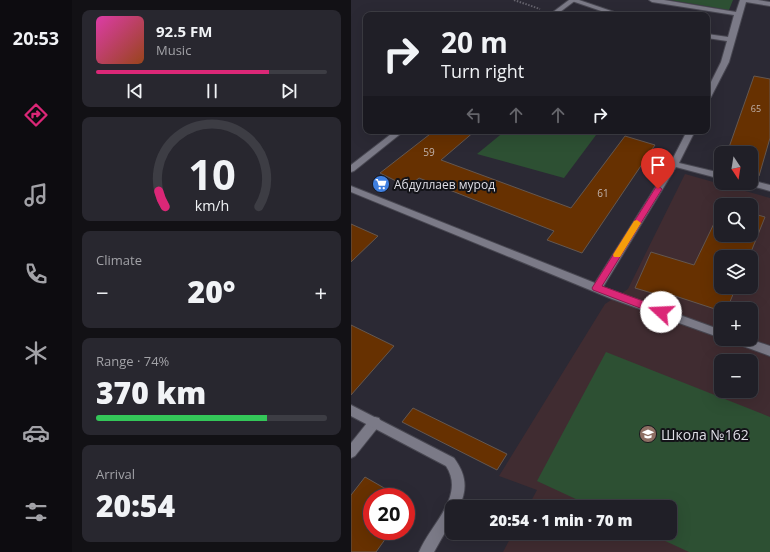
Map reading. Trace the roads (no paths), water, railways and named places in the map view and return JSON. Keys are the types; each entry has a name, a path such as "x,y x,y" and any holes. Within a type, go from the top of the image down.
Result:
{"street":[{"path":"556,12 573,0 611,12"},
{"path":"652,0 738,14"},
{"path":"710,91 725,62 743,0"},
{"path":"747,0 770,4"},
{"path":"710,36 731,40"},
{"path":"351,170 396,134"},
{"path":"597,288 674,164 689,134"},
{"path":"674,164 714,174"},
{"path":"758,185 770,188"},
{"path":"351,189 597,288 714,331"},
{"path":"756,346 770,351"},
{"path":"351,410 450,462 457,470 460,480 460,490 455,500"},
{"path":"351,452 375,422"},
{"path":"426,552 445,519"}],"place":[{"name":"Абдуллаев мурод","path":"381,184"},
{"name":"Школа №162","path":"648,434"}]}
